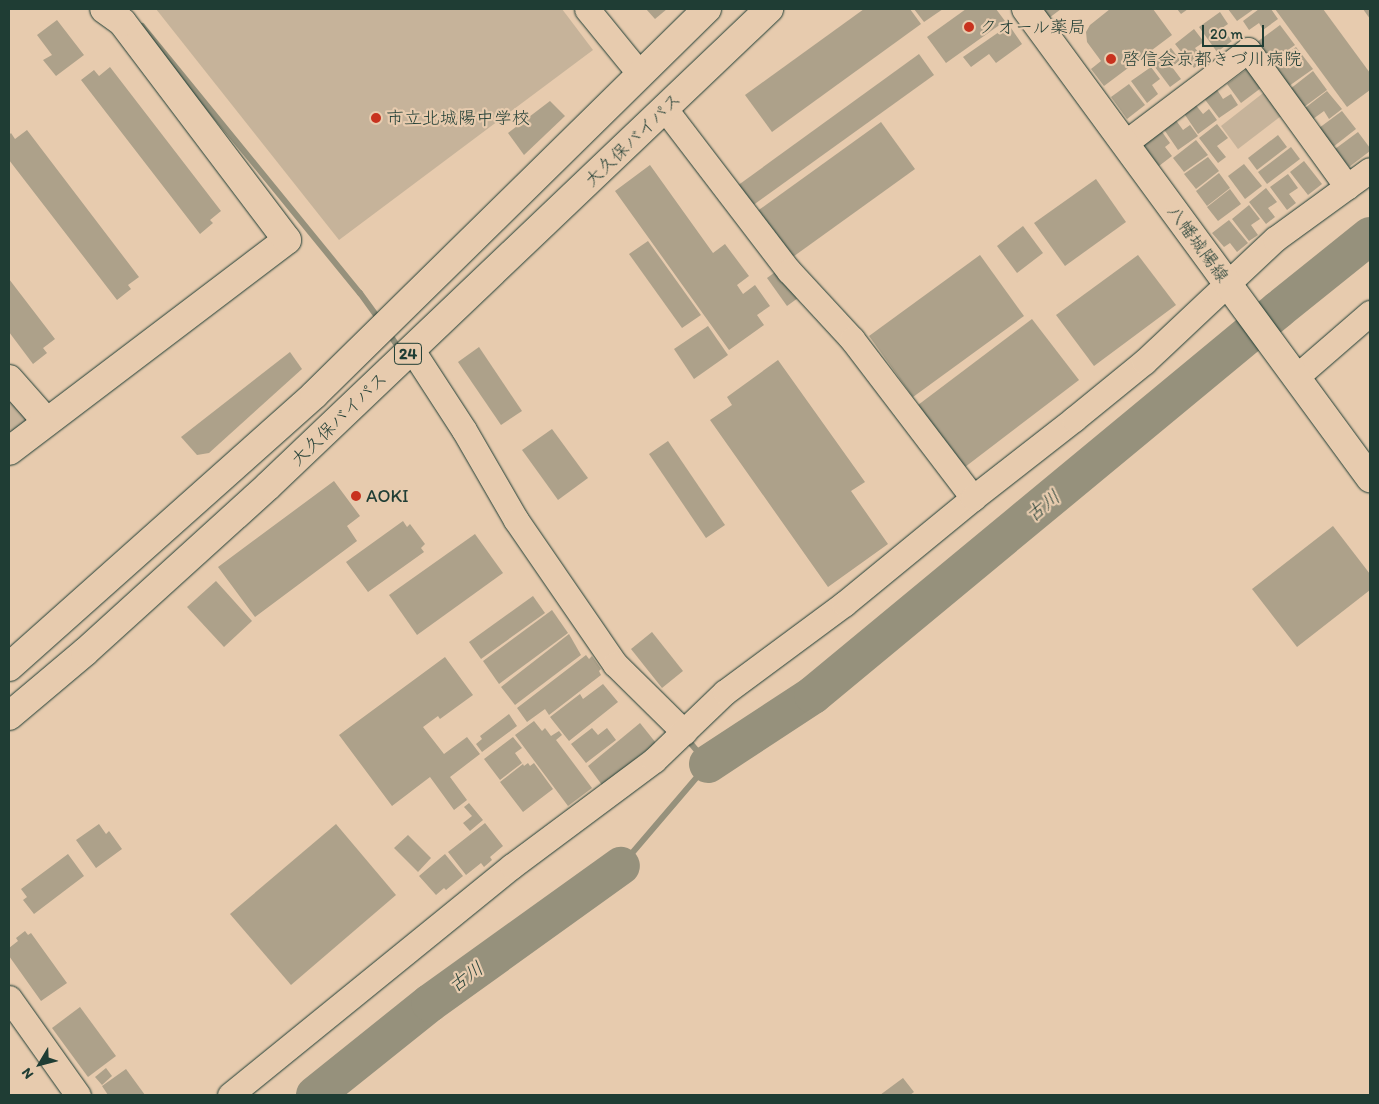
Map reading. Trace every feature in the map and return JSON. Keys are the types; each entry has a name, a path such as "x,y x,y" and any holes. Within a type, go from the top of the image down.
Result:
{"main road":[{"path":"9,451 287,240 122,22 104,9"},
{"name":"大久保バイパス","path":"9,666 314,394 706,9"},
{"name":"大久保バイパス","path":"9,716 84,652 268,486 769,9"},
{"name":"八幡城陽線","path":"1026,9 1370,478"},
{"path":"9,379 48,422"}],"street":[{"path":"587,9 640,74"},
{"path":"1125,143 1248,50 1347,187"},
{"path":"665,109 789,272 852,339 973,498"},
{"path":"230,1095 512,866 654,760 725,692 844,604 973,498 1144,362 1232,290 1275,240 1370,170"},
{"path":"1291,372 1370,313"},
{"path":"412,350 464,430 516,520 615,664 684,732"},
{"path":"9,998 78,1095"}],"shaded area":[{"name":"市立北城陽中学校","path":"156,9 562,9 593,50 339,240"},
{"path":"1267,90 1285,113 1238,149 1221,126"},
{"path":"9,396 32,420 9,437"}],"building":[{"path":"646,9 667,9 655,19"},
{"path":"864,9 910,9 921,24 772,132 745,95"},
{"path":"914,9 943,9 924,22"},
{"path":"966,9 996,9 1005,21 946,63 927,37"},
{"path":"1042,9 1061,9 1049,18"},
{"path":"1110,9 1153,9 1172,35 1104,86 1091,69 1101,61 1087,42 1086,32 1090,25"},
{"path":"1177,9 1188,9 1181,14"},
{"path":"1228,9 1254,9 1237,21"},
{"path":"1259,9 1271,9 1278,19 1263,30 1259,23 1249,30 1243,21"},
{"path":"1275,9 1323,9 1370,73 1370,90 1347,107"},
{"path":"1363,9 1370,9 1370,19"},
{"path":"1220,12 1228,24 1222,28 1232,41 1217,52 1199,27"},
{"path":"57,20 84,55 56,76 43,60 52,55 37,35"},
{"path":"1009,25 1022,44 996,63 989,54 971,67 963,57"},
{"path":"1280,25 1295,45 1271,62 1257,42"},
{"path":"1194,29 1204,42 1195,48 1204,60 1194,68 1175,44"},
{"path":"1296,47 1313,69 1289,86 1273,65"},
{"path":"1171,48 1180,60 1172,67 1181,79 1170,87 1152,63"},
{"path":"919,54 934,75 752,206 737,186"},
{"path":"110,67 221,211 210,220 213,223 200,234 81,80 94,70 99,76"},
{"path":"1151,67 1160,79 1152,85 1158,94 1147,103 1131,81"},
{"path":"1247,69 1261,88 1241,103 1227,84"},
{"path":"1313,71 1327,90 1304,107 1290,89"},
{"path":"1129,84 1145,105 1127,119 1111,97"},
{"path":"1216,88 1223,99 1231,94 1238,105 1219,118 1203,97"},
{"path":"1327,91 1342,109 1329,119 1324,111 1313,119 1305,108"},
{"path":"550,101 565,116 524,155 508,133"},
{"path":"1195,104 1203,114 1209,109 1217,120 1198,134 1183,112"},
{"path":"1342,111 1356,129 1333,147 1319,128"},
{"path":"1175,119 1183,130 1190,125 1198,136 1178,150 1163,128"},
{"path":"881,122 915,169 790,259 756,212"},
{"path":"1217,124 1228,138 1217,146 1226,157 1218,163 1199,138"},
{"path":"1160,129 1170,143 1165,147 1172,156 1159,166 1142,143"},
{"path":"27,130 139,277 128,285 131,289 117,300 9,160 9,135 11,133 15,139"},
{"path":"1358,132 1370,148 1370,151 1349,167 1335,149"},
{"path":"1278,135 1287,147 1257,170 1248,158"},
{"path":"1196,140 1208,155 1184,172 1173,158"},
{"path":"1291,147 1300,159 1267,184 1258,172"},
{"path":"1208,157 1219,171 1196,189 1184,174"},
{"path":"1304,161 1322,184 1308,195 1290,172"},
{"path":"1244,164 1262,186 1245,199 1228,176"},
{"path":"650,165 713,253 725,244 749,276 737,285 743,294 755,285 770,306 757,315 764,325 729,350 615,191"},
{"path":"1219,173 1230,188 1207,206 1196,191"},
{"path":"1288,174 1298,188 1289,194 1296,203 1287,210 1270,187"},
{"path":"1096,179 1126,222 1065,266 1034,223"},
{"path":"1266,188 1277,202 1268,208 1275,217 1266,224 1249,202"},
{"path":"1230,189 1241,204 1218,221 1207,207"},
{"path":"1249,205 1260,219 1251,225 1258,235 1249,241 1232,219"},
{"path":"1229,220 1248,243 1237,252 1230,243 1224,247 1212,233"},
{"path":"1023,226 1043,253 1017,273 997,246"},
{"path":"648,241 701,315 682,328 629,254"},
{"path":"980,255 1024,316 913,397 869,336"},
{"path":"1138,255 1176,305 1094,366 1056,315"},
{"path":"778,270 798,298 787,306 767,278"},
{"path":"9,279 55,339 43,348 47,353 33,364 9,332"},
{"path":"1032,319 1079,380 965,467 918,405"},
{"path":"708,326 728,355 694,379 674,349"},
{"path":"479,347 522,411 501,425 458,362"},
{"path":"290,352 302,369 209,453 197,455 181,437"},
{"path":"778,360 865,482 851,491 888,544 828,587 710,420 732,405 727,397"},
{"path":"552,429 588,478 558,500 522,450"},
{"path":"668,441 725,525 706,538 649,454"},
{"path":"334,481 360,516 347,526 357,541 255,617 218,567"},
{"path":"403,521 407,527 410,524 425,544 421,548 424,552 368,592 346,562"},
{"path":"1333,526 1370,574 1370,590 1297,647 1252,589"},
{"path":"475,534 503,573 417,635 389,595"},
{"path":"216,581 252,621 224,647 187,607"},
{"path":"533,596 545,613 481,659 469,642"},
{"path":"552,610 568,633 499,684 483,661"},
{"path":"652,632 683,671 662,688 631,649"},
{"path":"569,634 581,655 515,705 501,687"},
{"path":"586,655 589,659 592,656 601,669 599,671 601,675 549,715 545,709 527,722 517,708"},
{"path":"445,657 473,695 440,719 438,716 423,727 444,754 467,737 480,754 450,777 467,800 454,810 430,777 392,806 339,735"},
{"path":"603,684 618,702 569,741 550,717 580,694 583,699"},
{"path":"509,714 517,726 482,752 476,744 482,739 480,736"},
{"path":"534,721 542,731 545,728 551,736 559,731 562,735 556,740 592,788 568,806 515,735"},
{"path":"640,723 656,743 602,785 588,766"},
{"path":"592,728 598,735 607,728 616,740 586,763 571,744"},
{"path":"513,737 522,748 515,753 522,763 500,780 484,759"},
{"path":"528,763 530,766 534,763 553,789 523,812 500,782 523,764 524,766"},
{"path":"469,803 483,820 470,831 463,823 472,816 464,807"},
{"path":"485,823 503,846 490,857 492,860 484,867 481,863 466,875 448,852"},
{"path":"99,824 106,834 109,831 122,849 96,868 76,840"},
{"path":"336,824 396,895 291,985 230,914"},
{"path":"408,835 431,858 418,872 394,848"},
{"path":"68,854 84,876 34,914 23,900 27,897 21,889"},
{"path":"445,854 463,876 446,890 444,888 436,895 419,876"},
{"path":"25,931 28,935 31,933 67,983 41,1001 9,956 9,948 18,941 16,938"},
{"path":"80,1007 116,1056 88,1077 52,1028"},
{"path":"106,1068 112,1076 102,1085 95,1077"},
{"path":"126,1069 145,1095 108,1095 102,1086"},
{"path":"903,1078 914,1092 910,1095 880,1095"}],"waterway":[{"path":"142,26 360,293 381,322"},
{"name":"古川","path":"708,764 813,695 1370,236"},
{"path":"388,332 401,351"},
{"path":"621,866 708,764 685,737"},
{"name":"古川","path":"315,1095 430,1003 621,866"}],"place":[{"name":"クオール薬局","path":"969,27"},
{"name":"啓信会京都きづ川病院","path":"1111,59"},
{"name":"市立北城陽中学校","path":"376,118"},
{"name":"AOKI","path":"356,496"}]}
